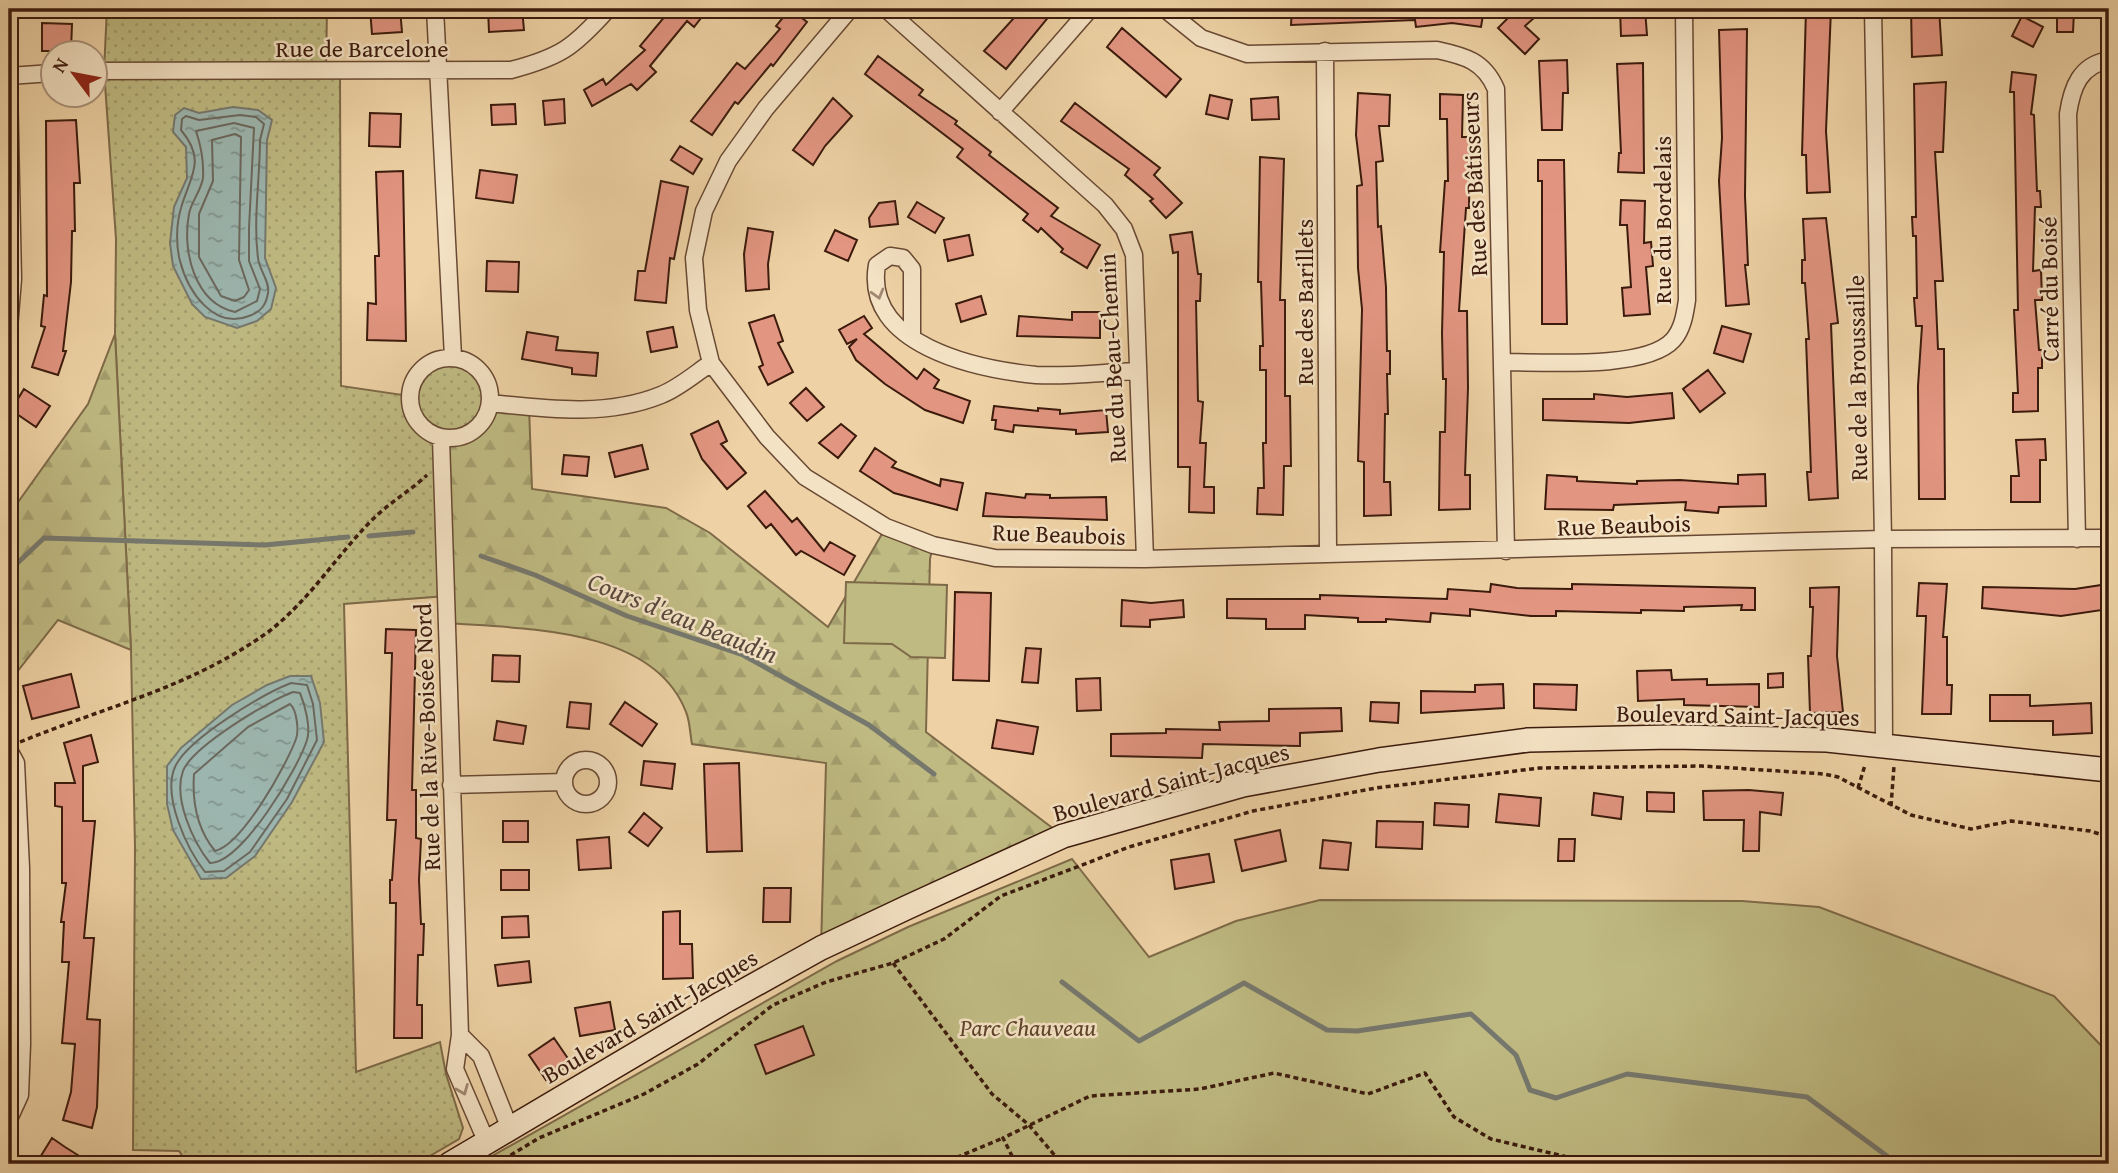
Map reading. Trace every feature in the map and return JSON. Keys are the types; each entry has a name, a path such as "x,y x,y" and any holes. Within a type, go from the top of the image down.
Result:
{"street":[{"path":"435,9 453,357"},
{"name":"Rue de Barcelone","path":"108,71 512,70 552,59 582,38 608,9"},
{"name":"Rue Beaubois","path":"850,9 766,108 728,161 704,211 694,258 698,310 711,363 767,437 805,477 886,527 933,545 995,558 1145,559 1883,539 2109,538"},
{"name":"Rue du Beau-Chemin","path":"886,9 1105,205 1124,229 1134,255 1145,559"},
{"path":"1000,112 1090,9"},
{"name":"Rue des Bâtisseurs","path":"1165,9 1200,38 1247,54 1437,50 1458,55 1489,73 1496,89 1506,551"},
{"name":"Rue du Bordelais","path":"1504,362 1622,361 1653,352 1672,341 1683,323 1687,300 1684,9"},
{"name":"Rue de la Broussaille","path":"1873,9 1884,746"},
{"name":"Rue des Barillets","path":"1325,51 1328,553"},
{"name":"Carré du Boisé","path":"2077,539 2068,114 2072,91 2081,74 2093,64 2109,60"},
{"path":"9,76 38,74"},
{"path":"9,86 13,279 9,328"},
{"path":"912,338 912,269 904,258 890,256 877,265 874,284 890,322 912,338 958,360 1037,375 1138,370"},
{"path":"453,357 471,363 487,381 490,403 478,428 458,438 441,438 425,430 415,418 410,396 419,371 435,360 453,357"},
{"path":"490,403 554,409 608,409 662,395 711,363"},
{"name":"Rue de la Rive-Boisée Nord","path":"441,438 460,1035 455,1069 487,1143"},
{"name":"Boulevard Saint-Jacques","path":"450,1164 722,1003 821,948 908,906 1063,836 1243,785 1379,760 1528,740 1814,739 2109,769"},
{"path":"9,749 16,763 21,855 22,1044 20,1095 9,1119"},
{"path":"451,785 564,782"},
{"path":"460,1035 481,1056 510,1129"}],"path":[{"path":"9,749 79,717 163,691 228,658 269,630 312,592 374,519 442,462"},
{"path":"496,1164 539,1138 644,1094 698,1064 773,1005 826,982 893,963 944,939 1001,896 1129,847 1253,811 1376,788 1541,768 1702,766 1824,774 1912,815 1971,829 2011,821 2109,836"},
{"path":"1857,788 1861,768"},
{"path":"1891,806 1896,769"},
{"path":"893,963 992,1094 1029,1125 1062,1164"},
{"path":"941,1164 1090,1096 1200,1089 1274,1073 1368,1094 1425,1073 1454,1117 1491,1139 1597,1164"},
{"path":"1003,1138 1016,1164"}],"green space":[{"path":"107,9 327,9 326,72 340,72 341,386 409,396 420,371 431,363 444,359 462,360 476,367 485,380 489,395 487,410 479,424 464,434 442,438 446,596 344,604 356,1072 440,1042 446,1074 463,1128 459,1139 416,1164 188,1164 179,1151 133,1150 135,847 131,650 115,334 116,239 107,108 108,38 106,38"},
{"path":"115,334 131,650 58,620 9,682 9,509 16,505 88,404"},
{"path":"490,403 529,407 532,489 666,508 710,533 828,627 886,527 933,545 930,559 926,732 1063,836 821,948 826,763 692,744 686,712 669,684 645,663 616,648 547,631 446,623 441,438 459,436 472,430"},
{"path":"846,582 947,585 945,658 911,657 892,644 844,643"},
{"name":"Parc Chauveau","path":"1072,859 1149,957 1236,921 1320,900 1742,901 1819,907 2054,996 2109,1054 2109,1164 478,1164 837,961 908,927"}],"water":[{"path":"233,107 258,110 272,120 267,140 265,258 276,288 271,309 257,321 237,328 205,317 192,304 173,266 170,243 174,207 187,178 186,147 173,132 175,115 184,108 199,113"},
{"path":"290,676 311,676 320,703 324,742 292,802 255,856 226,878 201,879 173,830 167,804 167,766 181,748 232,705 267,685"}],"building":[{"path":"370,9 400,9 402,32 372,34"},
{"path":"488,9 522,9 524,30 489,32"},
{"path":"671,9 708,9 694,27 687,21 650,66 656,72 637,90 631,84 592,106 584,90 603,79 606,85 645,50 640,46"},
{"path":"790,9 807,22 773,66 771,64 738,104 735,102 712,135 691,121 737,63 745,69 780,29 776,26"},
{"path":"1022,9 1055,9 1006,69 984,51"},
{"path":"1292,9 1484,9 1481,27 1452,23 1416,27 1415,20 1291,25"},
{"path":"1517,9 1526,9 1535,17 1525,26 1539,39 1525,54 1498,28"},
{"path":"1620,9 1645,9 1647,35 1621,36"},
{"path":"1806,9 1831,9 1826,131 1830,192 1807,193 1806,155 1802,155"},
{"path":"1911,9 1939,9 1942,55 1912,57"},
{"path":"2057,11 2074,11 2073,32 2057,32"},
{"path":"2022,16 2043,27 2033,47 2012,36"},
{"path":"42,23 72,24 71,38 42,38"},
{"path":"1122,28 1181,79 1166,97 1107,47"},
{"path":"1747,29 1745,196 1748,265 1745,265 1749,304 1726,306 1719,181 1722,138 1719,30"},
{"path":"878,56 923,90 919,95 957,121 955,124 991,152 989,155 1058,208 1051,216 1100,245 1087,268 1061,252 1063,249 1041,228 1038,232 1023,220 1028,214 957,157 963,149 865,74"},
{"path":"1567,60 1568,93 1563,93 1562,130 1542,130 1539,61"},
{"path":"1643,63 1644,173 1618,172 1621,153 1617,64"},
{"path":"2012,72 2036,75 2031,114 2034,115 2037,191 2040,191 2041,207 2035,207 2033,271 2041,270 2042,300 2035,300 2039,350 2042,350 2042,368 2038,368 2038,411 2013,412 2013,393 2018,393 2014,310 2018,310 2014,92 2010,92"},
{"path":"1946,82 1943,152 1935,152 1943,281 1935,281 1938,349 1944,349 1945,499 1919,499 1918,386 1922,326 1916,326 1914,298 1917,298 1916,236 1913,236 1912,217 1916,217 1914,84"},
{"path":"1358,93 1390,95 1389,126 1379,126 1383,161 1376,162 1378,227 1381,226 1386,287 1387,351 1390,351 1390,374 1387,374 1388,414 1385,414 1384,482 1390,482 1391,515 1364,516 1364,462 1358,461 1362,309 1358,268 1357,186 1362,185 1356,135"},
{"path":"1440,94 1463,95 1462,137 1470,137 1469,208 1466,208 1459,311 1467,311 1465,475 1470,475 1470,509 1439,510 1440,432 1445,432 1446,379 1443,379 1442,333 1444,252 1440,252 1445,181 1448,181 1447,119 1440,119"},
{"path":"1210,95 1232,100 1228,119 1206,114"},
{"path":"1278,97 1279,119 1252,120 1251,99"},
{"path":"833,98 852,116 825,146 813,165 793,150"},
{"path":"564,99 565,123 545,125 543,101"},
{"path":"1075,103 1160,168 1154,175 1182,203 1166,218 1150,201 1153,199 1125,175 1129,169 1061,121"},
{"path":"515,104 516,124 492,125 491,105"},
{"path":"370,113 401,114 400,147 369,146"},
{"path":"76,120 80,183 74,183 75,231 72,231 71,282 63,351 66,351 58,375 32,367 45,327 41,326 44,295 47,296 46,121"},
{"path":"680,146 702,159 693,174 671,160"},
{"path":"1260,157 1284,159 1280,300 1285,300 1285,396 1290,396 1291,466 1284,466 1283,515 1257,514 1258,488 1264,488 1263,443 1266,443 1266,370 1260,370 1260,346 1263,346 1261,282 1258,282"},
{"path":"1538,160 1564,160 1567,324 1542,324 1542,181 1538,181"},
{"path":"480,170 517,175 513,203 476,198"},
{"path":"403,171 406,341 367,340 368,303 376,304 375,256 379,256 376,172"},
{"path":"661,181 688,187 674,259 670,258 666,303 635,300 638,271 645,271"},
{"path":"1621,200 1645,201 1644,243 1651,242 1653,266 1646,267 1650,314 1624,316 1622,288 1631,287 1627,225 1620,225"},
{"path":"895,201 898,224 870,227 869,218 879,203"},
{"path":"917,202 944,218 935,233 908,217"},
{"path":"1826,218 1838,323 1831,324 1838,498 1809,500 1807,472 1811,472 1806,339 1809,339 1805,283 1802,283 1802,260 1805,260 1803,219"},
{"path":"748,228 773,232 768,264 769,289 746,291 744,254"},
{"path":"835,230 857,240 848,261 825,251"},
{"path":"1192,232 1198,274 1201,274 1200,301 1196,301 1198,401 1203,402 1200,443 1206,443 1204,487 1214,487 1214,513 1189,512 1190,467 1178,467 1178,252 1173,253 1170,235"},
{"path":"969,235 973,255 948,261 944,240"},
{"path":"487,261 519,262 518,292 486,291"},
{"path":"981,296 986,314 961,322 956,304"},
{"path":"1072,312 1100,312 1100,338 1017,336 1019,316 1072,320"},
{"path":"774,315 783,341 778,343 793,372 768,385 759,367 763,365 749,323"},
{"path":"864,316 872,328 864,334 917,379 924,369 939,380 934,388 970,401 963,423 925,410 885,384 856,360 849,347 857,339 847,344 839,330"},
{"path":"1722,326 1751,334 1743,362 1714,353"},
{"path":"673,327 677,347 651,352 647,332"},
{"path":"527,332 558,337 556,350 598,353 596,376 572,374 572,368 522,359"},
{"path":"1708,370 1725,393 1700,412 1683,389"},
{"path":"806,388 824,407 807,421 790,403"},
{"path":"24,389 50,406 36,427 11,410"},
{"path":"1672,393 1674,418 1629,423 1543,420 1543,399 1594,399 1594,394 1627,397"},
{"path":"994,406 1038,411 1038,408 1060,410 1060,414 1106,410 1108,432 1076,434 1076,430 1014,425 1013,432 995,429 996,420 992,420"},
{"path":"718,421 727,441 721,444 746,473 727,489 702,459 691,434"},
{"path":"841,424 856,436 838,458 819,443"},
{"path":"2045,439 2046,460 2040,460 2040,502 2011,502 2011,476 2019,476 2016,440"},
{"path":"642,445 648,469 615,477 609,453"},
{"path":"875,448 896,462 892,467 940,486 941,479 963,483 957,510 894,493 860,471"},
{"path":"564,455 589,457 587,476 562,474"},
{"path":"1765,474 1766,506 1719,507 1718,513 1685,510 1686,502 1614,505 1613,510 1545,509 1547,475 1577,477 1577,481 1637,484 1637,481 1680,480 1738,484 1738,475"},
{"path":"765,491 792,522 797,518 824,551 830,542 855,556 844,575 801,551 796,555 771,524 766,528 748,506"},
{"path":"986,493 1025,498 1026,494 1050,495 1050,498 1106,497 1107,520 983,516"},
{"path":"1919,583 1947,584 1943,637 1947,637 1947,685 1952,685 1951,714 1922,714 1926,616 1917,616"},
{"path":"1491,584 1517,588 1572,589 1572,584 1755,588 1755,610 1741,610 1742,605 1684,607 1684,611 1641,610 1641,613 1556,611 1556,616 1531,616 1470,609 1470,616 1431,613 1430,622 1386,619 1386,622 1358,622 1358,618 1305,615 1305,629 1266,629 1266,619 1227,618 1227,599 1320,599 1320,595 1447,599 1448,589 1490,592"},
{"path":"2108,584 2109,609 2061,616 1982,608 1983,587 2075,589"},
{"path":"1839,587 1837,656 1843,712 1810,713 1808,656 1811,656 1813,607 1810,607 1810,588"},
{"path":"955,592 991,593 989,681 953,680"},
{"path":"1122,600 1151,603 1183,600 1184,617 1150,620 1150,627 1121,626"},
{"path":"386,629 416,630 412,790 416,790 416,838 421,839 419,880 421,924 424,924 423,955 418,955 417,1005 422,1005 422,1038 394,1038 396,903 390,903 390,880 396,820 387,820 392,653 385,653"},
{"path":"1026,648 1041,649 1038,683 1022,682"},
{"path":"493,655 520,656 519,682 492,681"},
{"path":"1671,670 1672,680 1707,679 1707,685 1759,684 1759,707 1684,705 1684,699 1638,701 1637,671"},
{"path":"1783,673 1783,687 1768,688 1768,674"},
{"path":"71,674 79,707 32,719 23,686"},
{"path":"1100,678 1101,710 1077,711 1076,679"},
{"path":"1503,684 1504,708 1421,713 1421,691 1475,692 1475,685"},
{"path":"1534,684 1577,685 1576,710 1534,708"},
{"path":"1990,695 2030,695 2030,706 2091,703 2092,733 2053,735 2053,721 1990,721"},
{"path":"570,702 591,704 589,729 567,727"},
{"path":"625,702 657,724 642,746 610,724"},
{"path":"1371,702 1399,703 1398,723 1370,721"},
{"path":"1341,708 1342,731 1300,733 1300,746 1203,744 1202,758 1111,756 1111,734 1166,733 1166,729 1220,730 1219,722 1269,721 1269,709"},
{"path":"997,720 1038,727 1033,754 992,748"},
{"path":"497,721 526,726 523,744 494,740"},
{"path":"91,735 98,762 83,766 83,821 95,821 84,938 94,938 87,1019 100,1020 97,1107 92,1128 63,1120 71,1092 75,1044 62,1043 69,962 62,962 64,922 61,922 66,883 62,883 62,807 55,806 55,783 75,783 64,743"},
{"path":"644,761 675,764 672,789 641,785"},
{"path":"739,763 742,851 707,852 704,764"},
{"path":"1749,790 1783,793 1781,815 1760,812 1759,851 1743,851 1744,820 1704,820 1703,791"},
{"path":"1647,792 1674,793 1674,812 1647,811"},
{"path":"1594,793 1623,797 1621,819 1592,815"},
{"path":"1499,794 1541,798 1539,826 1496,822"},
{"path":"1435,803 1469,805 1468,827 1434,825"},
{"path":"644,813 662,828 648,846 629,832"},
{"path":"503,821 528,821 528,842 503,842"},
{"path":"1377,821 1423,822 1422,849 1376,847"},
{"path":"1280,830 1286,861 1242,871 1235,840"},
{"path":"609,837 611,868 579,870 577,840"},
{"path":"1559,839 1575,839 1574,861 1558,861"},
{"path":"1323,840 1351,843 1348,870 1320,868"},
{"path":"1209,854 1214,882 1175,889 1171,860"},
{"path":"501,870 529,870 529,890 501,890"},
{"path":"764,888 791,888 790,922 763,922"},
{"path":"680,911 680,944 692,944 693,978 663,979 663,912"},
{"path":"528,916 529,937 502,938 502,917"},
{"path":"529,961 531,982 498,986 495,965"},
{"path":"610,1002 615,1030 580,1036 575,1008"},
{"path":"803,1026 814,1055 766,1074 755,1045"},
{"path":"554,1038 571,1063 546,1080 529,1055"},
{"path":"52,1138 92,1164 47,1164 39,1159"}],"waterway":[{"name":"Cours d'eau Beaudin","path":"369,536 413,532"},
{"name":"Cours d'eau Beaudin","path":"9,571 44,538 265,545 348,537"},
{"name":"Cours d'eau Beaudin","path":"481,556 535,575 627,616 743,655 869,725 934,774"},
{"name":"Cours d'eau Beaudin","path":"1062,982 1139,1041 1244,983 1327,1030 1357,1031 1471,1014 1516,1055 1530,1090 1556,1098 1627,1074 1807,1097 1887,1156 1889,1164"}]}
